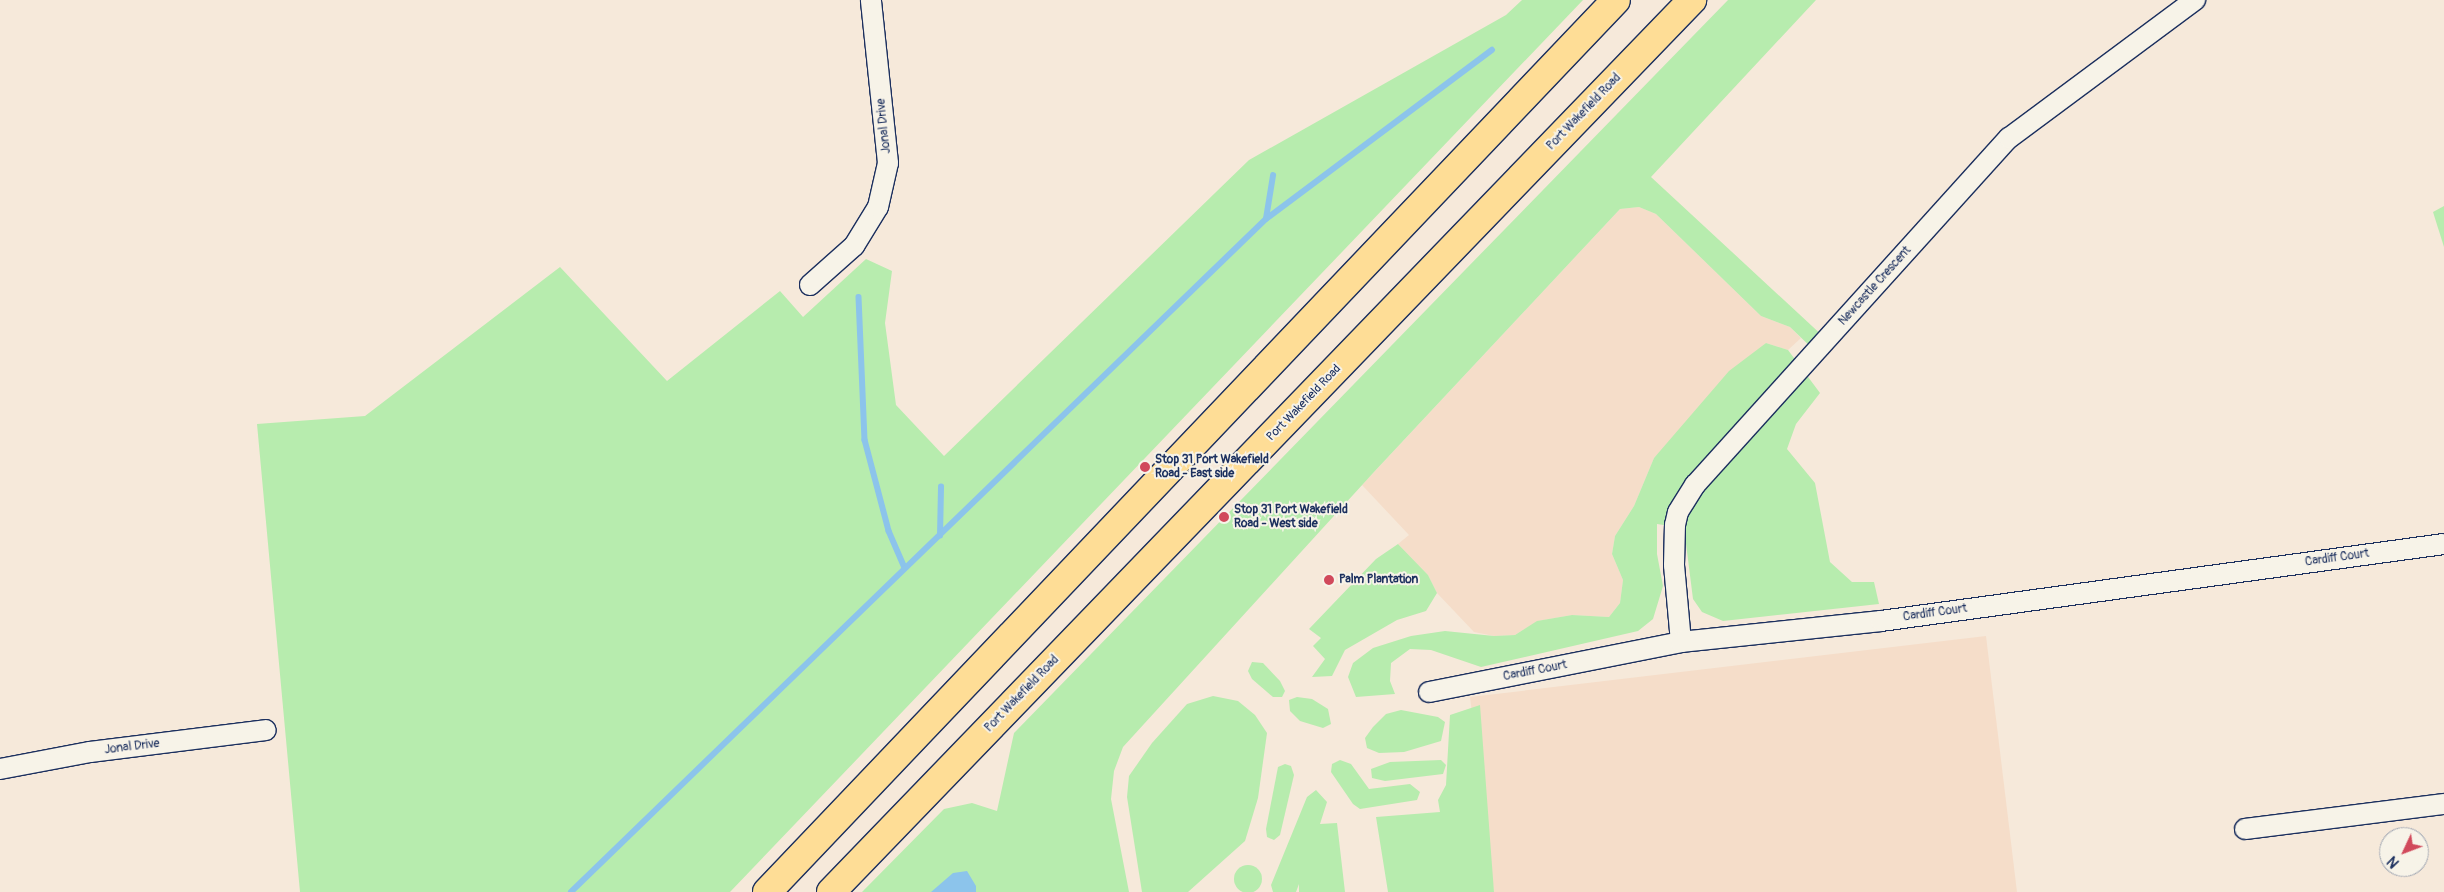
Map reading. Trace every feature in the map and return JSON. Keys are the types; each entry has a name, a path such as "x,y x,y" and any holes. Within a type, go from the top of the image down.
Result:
{"highway":[{"path":"766,892 1616,0"},
{"name":"Port Wakefield Road","path":"831,892 1692,0"}],"street":[{"name":"Jonal Drive","path":"810,285 854,246 878,207 888,163 872,0"},
{"name":"Newcastle Crescent","path":"1681,642 1674,565 1675,525 1678,512 1695,484 2009,138 2195,0"},
{"name":"Cardiff Court","path":"1429,692 1681,642 1881,621 2444,544"},
{"name":"Jonal Drive","path":"0,769 90,752 266,730"},
{"path":"2245,829 2444,804"}],"shaded area":[{"path":"1639,207 1656,214 1761,316 1790,327 1801,338 1788,350 1766,343 1654,458 1634,506 1615,536 1612,554 1623,580 1620,603 1609,617 1572,615 1538,621 1515,635 1494,636 1474,632 1437,593 1428,575 1398,544 1409,535 1362,485 1620,209"},
{"path":"1986,636 2017,892 1494,892 1470,697"}],"green space":[{"path":"1522,0 1583,0 730,892 300,892 257,424 365,416 560,267 667,381 780,291 803,317 866,259 892,271 885,323 896,405 944,456 1249,160 1506,15"},
{"path":"1728,0 1816,0 1651,177 1826,339 1815,351 1790,327 1761,316 1656,214 1639,207 1620,209 1374,472 1123,747 1114,771 1111,799 1129,892 862,892 944,809 972,803 997,811 1014,733"},
{"path":"2444,206 2444,247 2433,212"},
{"path":"1766,343 1788,350 1820,393 1796,424 1787,449 1815,483 1830,562 1852,582 1874,582 1879,604 1723,621 1702,612 1693,599 1684,528 1657,524 1657,554 1663,586 1653,619 1638,631 1481,667 1431,650 1410,649 1391,663 1390,681 1395,694 1356,697 1348,677 1353,663 1373,648 1411,636 1445,631 1494,636 1515,635 1537,621 1572,615 1609,617 1620,603 1623,580 1612,554 1615,536 1634,506 1654,458 1729,371"},
{"path":"1398,544 1428,575 1437,593 1426,611 1397,620 1345,650 1332,676 1312,677 1325,659 1313,646 1321,638 1309,629 1376,559"},
{"path":"1252,662 1263,663 1280,681 1285,691 1282,697 1273,697 1252,679 1248,671"},
{"path":"1213,696 1238,701 1255,715 1267,733 1258,798 1245,841 1188,892 1142,892 1127,797 1129,776 1152,743 1187,704"},
{"path":"1297,697 1312,699 1328,709 1331,724 1323,728 1300,721 1290,711 1289,700"},
{"path":"1480,705 1494,892 1388,892 1376,817 1440,812 1438,800 1446,785 1450,715"},
{"path":"1401,710 1438,717 1445,722 1441,741 1404,752 1379,753 1367,748 1365,738 1373,727 1386,714"},
{"path":"1340,760 1351,764 1369,789 1410,784 1420,792 1417,800 1360,809 1353,804 1331,772 1332,764"},
{"path":"1441,760 1446,765 1443,774 1385,781 1372,778 1371,769 1390,762"},
{"path":"1285,764 1291,766 1294,775 1280,835 1274,840 1267,837 1266,829 1278,767"},
{"path":"1316,790 1327,802 1320,824 1337,823 1345,892 1299,892 1299,884 1296,892 1273,892 1271,885 1307,797"},
{"path":"1248,865 1258,869 1262,879 1258,889 1248,893 1238,889 1234,879 1238,869"}],"water":[{"path":"967,871 976,886 976,892 931,892 953,873"}],"waterway":[{"path":"571,892 1266,219 1492,50"},
{"path":"1266,219 1273,176"},
{"path":"859,297 865,440 889,531 905,568"},
{"path":"940,536 941,487"}],"place":[{"name":"Stop 31 Port Wakefield Road - East side","path":"1145,467"},
{"name":"Stop 31 Port Wakefield Road - West side","path":"1224,517"},
{"name":"Palm Plantation","path":"1329,580"}]}
